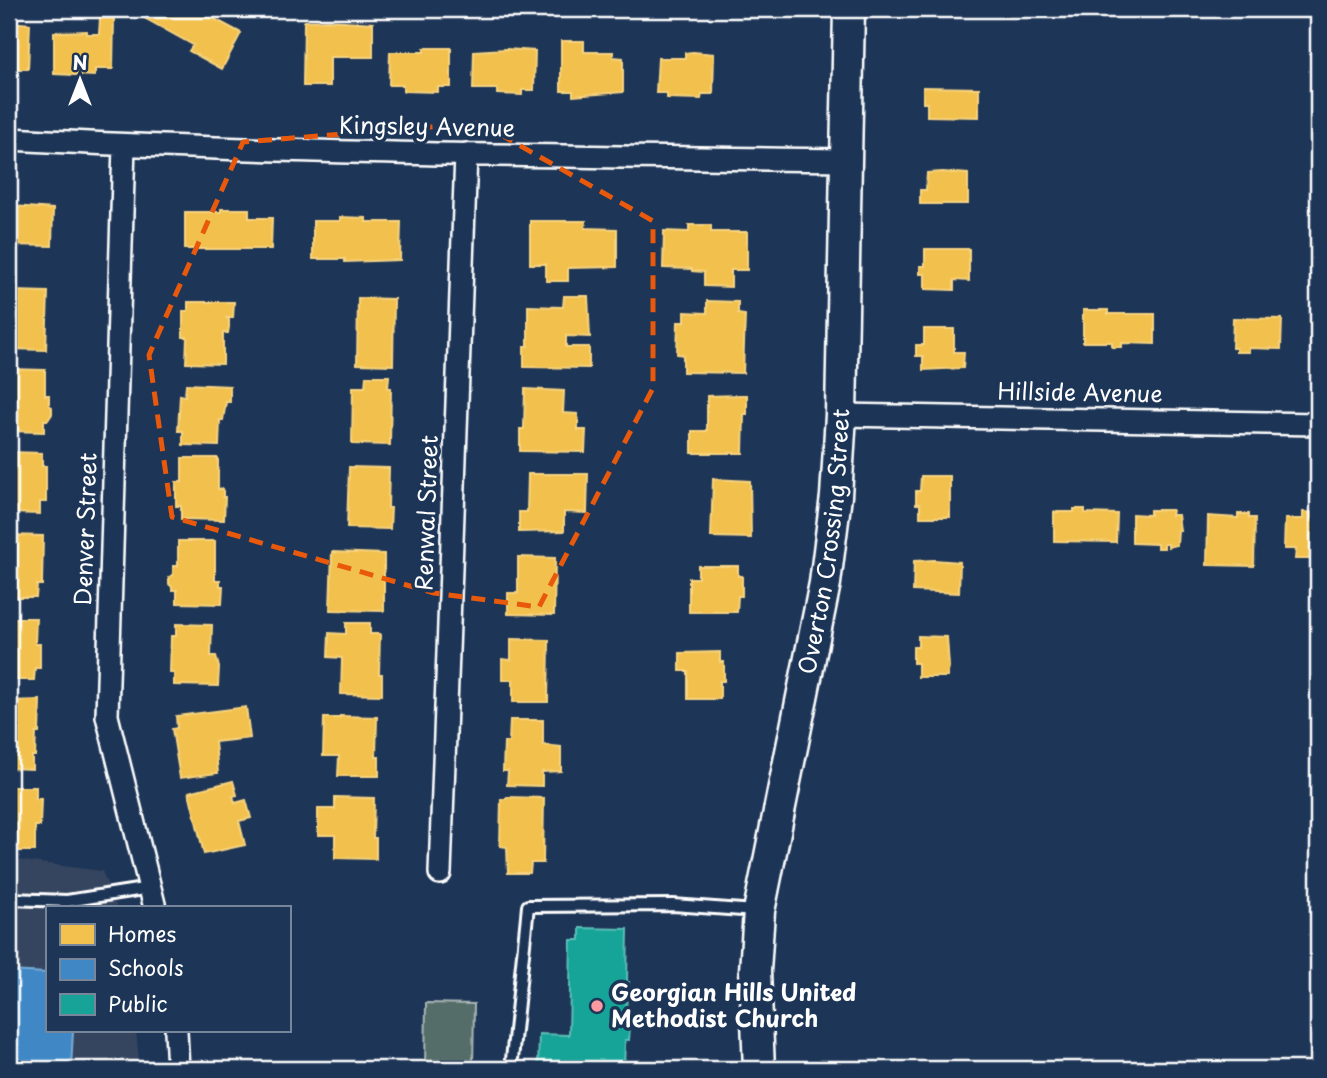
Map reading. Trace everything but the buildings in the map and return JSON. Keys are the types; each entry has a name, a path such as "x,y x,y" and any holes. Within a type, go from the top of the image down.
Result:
{"street":[{"name":"Overton Crossing Street","path":"759,1069 755,971 759,911 825,583 836,496 841,415 849,9"},
{"name":"Kingsley Avenue","path":"9,139 124,145 466,154 845,160"},
{"name":"Denver Street","path":"124,145 107,716 152,898"},
{"name":"Renwal Street","path":"440,873 466,154"},
{"name":"Hillside Avenue","path":"841,415 1318,424"},
{"path":"176,1032 178,1069"}],"lane":[{"path":"9,899 67,901 152,898"},
{"path":"511,1069 528,906 673,905 759,911"}],"highlighted area":[{"path":"480,123 653,221 653,388 539,607 434,593 172,517 149,355 243,142"}],"shaded area":[{"path":"9,859 102,871 116,906 46,906 46,1032 136,1032 140,1069 9,1069"}],"green space":[{"path":"426,1003 474,1004 473,1069 425,1069"}],"place":[{"name":"Georgian Hills United Methodist Church","path":"597,1006"}]}
